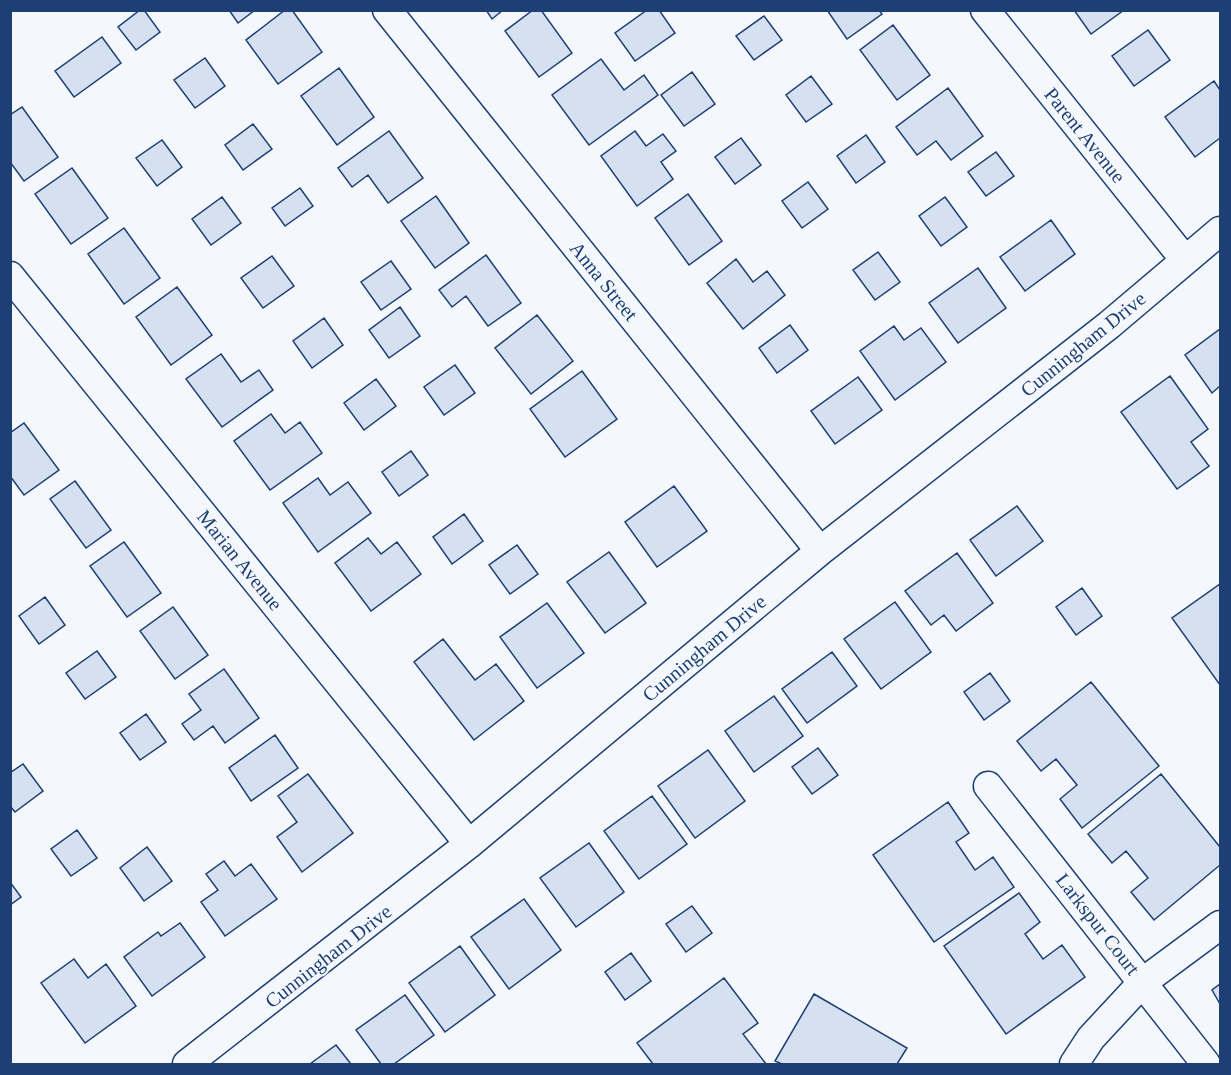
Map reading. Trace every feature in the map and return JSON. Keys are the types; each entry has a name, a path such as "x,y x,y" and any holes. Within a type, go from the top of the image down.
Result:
{"street":[{"name":"Anna Street","path":"387,10 820,551"},
{"name":"Parent Avenue","path":"985,10 1185,260"},
{"name":"Cunningham Drive","path":"187,1065 469,844 820,551 1109,325 1221,231"},
{"name":"Marian Avenue","path":"10,276 469,844"},
{"name":"Larkspur Court","path":"988,786 1206,1065"},
{"path":"1074,1065 1091,1038 1143,982 1221,925"}],"building":[{"path":"140,10 144,10 160,32 136,50 118,27"},
{"path":"229,10 255,10 238,23"},
{"path":"285,10 292,10 322,52 278,84 246,40"},
{"path":"486,10 503,10 492,19"},
{"path":"533,10 541,10 572,53 539,77 505,31"},
{"path":"647,10 659,10 675,33 635,61 615,33"},
{"path":"827,10 879,10 882,14 847,39"},
{"path":"1074,10 1124,10 1091,34"},
{"path":"764,16 782,40 754,60 736,36"},
{"path":"893,25 930,75 897,100 860,50"},
{"path":"1148,30 1170,60 1134,86 1112,56"},
{"path":"102,37 121,63 74,97 55,71"},
{"path":"205,58 225,86 195,108 174,80"},
{"path":"601,59 624,90 644,75 658,95 589,145 552,95"},
{"path":"339,68 374,117 337,145 301,96"},
{"path":"692,72 715,104 684,126 661,95"},
{"path":"811,76 832,104 806,122 786,95"},
{"path":"1214,81 1220,90 1220,138 1195,157 1165,117"},
{"path":"948,88 983,136 951,160 936,141 917,155 896,127"},
{"path":"22,107 58,157 24,181 10,162 10,115"},
{"path":"253,124 272,149 243,170 225,145"},
{"path":"389,131 423,178 388,203 368,175 352,187 338,168"},
{"path":"635,131 646,146 663,134 676,151 661,162 673,179 637,206 601,156"},
{"path":"866,135 885,162 856,183 837,156"},
{"path":"741,138 761,165 735,184 715,157"},
{"path":"162,140 182,167 157,186 136,158"},
{"path":"996,152 1014,176 986,196 968,172"},
{"path":"72,168 108,218 71,244 35,194"},
{"path":"808,182 828,209 802,228 782,201"},
{"path":"300,188 313,206 285,226 272,208"},
{"path":"688,194 722,241 689,265 655,218"},
{"path":"436,196 469,243 435,268 401,221"},
{"path":"222,197 241,223 211,245 192,219"},
{"path":"945,197 967,227 941,246 919,216"},
{"path":"1051,220 1075,254 1025,291 1000,257"},
{"path":"124,228 160,278 124,304 88,254"},
{"path":"878,252 900,282 875,300 853,270"},
{"path":"486,255 521,303 488,326 466,296 452,307 439,290"},
{"path":"272,256 294,286 263,308 241,278"},
{"path":"736,259 753,282 767,271 785,295 743,329 707,283"},
{"path":"391,261 411,289 381,310 361,282"},
{"path":"978,268 1006,308 958,343 929,303"},
{"path":"177,287 212,335 171,365 136,317"},
{"path":"400,307 420,336 389,358 369,330"},
{"path":"537,315 573,361 531,394 495,348"},
{"path":"324,318 343,345 312,368 293,341"},
{"path":"790,325 808,350 777,373 759,348"},
{"path":"894,326 904,340 921,328 946,362 895,400 860,351"},
{"path":"1220,329 1220,386 1212,393 1185,355"},
{"path":"221,354 241,382 259,370 273,390 222,427 186,379"},
{"path":"455,365 475,393 444,415 424,387"},
{"path":"582,371 617,419 565,457 530,409"},
{"path":"1170,376 1208,429 1191,442 1209,466 1177,489 1121,412"},
{"path":"858,377 882,410 835,444 811,411"},
{"path":"376,379 396,406 364,430 344,403"},
{"path":"271,414 285,433 300,422 322,453 270,490 234,441"},
{"path":"24,423 59,470 24,495 10,476 10,433"},
{"path":"411,451 428,475 399,496 382,472"},
{"path":"318,478 330,495 348,482 371,513 318,552 283,503"},
{"path":"75,481 111,530 86,548 50,499"},
{"path":"674,486 707,531 657,567 625,522"},
{"path":"1017,506 1043,541 996,576 970,540"},
{"path":"464,514 483,541 452,564 433,537"},
{"path":"368,538 381,554 397,542 421,574 371,611 335,563"},
{"path":"124,542 161,593 127,617 90,566"},
{"path":"517,545 538,574 510,594 489,565"},
{"path":"609,552 646,603 605,633 567,582"},
{"path":"957,553 993,603 956,631 944,615 931,625 905,591"},
{"path":"1220,584 1220,685 1172,618"},
{"path":"1082,588 1102,616 1076,635 1056,607"},
{"path":"45,597 65,625 39,644 19,616"},
{"path":"895,602 931,652 881,689 844,639"},
{"path":"547,603 584,653 537,688 500,637"},
{"path":"173,607 208,655 175,679 140,631"},
{"path":"443,639 475,680 496,664 524,701 474,740 414,662"},
{"path":"97,651 116,677 85,699 66,673"},
{"path":"832,652 857,686 807,723 782,689"},
{"path":"224,669 259,718 225,743 213,726 194,740 182,724 201,710 189,694"},
{"path":"990,673 1010,701 984,720 964,692"},
{"path":"1091,682 1159,766 1082,828 1060,799 1077,785 1056,759 1041,771 1017,741"},
{"path":"774,696 803,736 754,772 725,731"},
{"path":"146,714 166,742 140,760 120,733"},
{"path":"275,735 298,768 251,801 229,768"},
{"path":"818,748 838,775 812,794 792,767"},
{"path":"708,750 745,801 695,838 658,786"},
{"path":"23,764 43,791 15,812 10,806 10,773"},
{"path":"308,774 353,833 302,872 277,837 297,822 278,796"},
{"path":"1161,774 1220,847 1220,865 1154,920 1131,892 1148,878 1126,851 1112,863 1088,834"},
{"path":"652,796 687,844 639,879 604,831"},
{"path":"948,802 969,833 956,842 975,870 993,857 1014,887 934,942 873,855"},
{"path":"77,830 97,858 71,876 51,849"},
{"path":"589,843 624,892 576,927 540,878"},
{"path":"147,847 172,881 144,901 120,868"},
{"path":"224,861 235,876 251,864 277,899 225,936 201,902 218,890 206,874"},
{"path":"10,882 21,897 10,905"},
{"path":"1019,893 1040,922 1025,934 1043,959 1062,945 1085,977 1006,1034 944,946"},
{"path":"524,899 561,950 509,989 471,937"},
{"path":"692,906 712,933 686,952 666,924"},
{"path":"180,923 205,957 152,996 124,957 158,932 161,936"},
{"path":"460,946 495,995 445,1032 409,983"},
{"path":"631,953 651,981 625,1000 605,972"},
{"path":"74,959 88,978 106,964 136,1006 85,1043 41,983"},
{"path":"724,978 758,1023 743,1034 766,1064 653,1064 637,1043"},
{"path":"1220,984 1220,1004 1212,990"},
{"path":"814,994 907,1048 897,1064 782,1064 775,1061"},
{"path":"405,995 434,1035 394,1064 381,1064 356,1030"},
{"path":"336,1045 351,1064 310,1064"}]}
